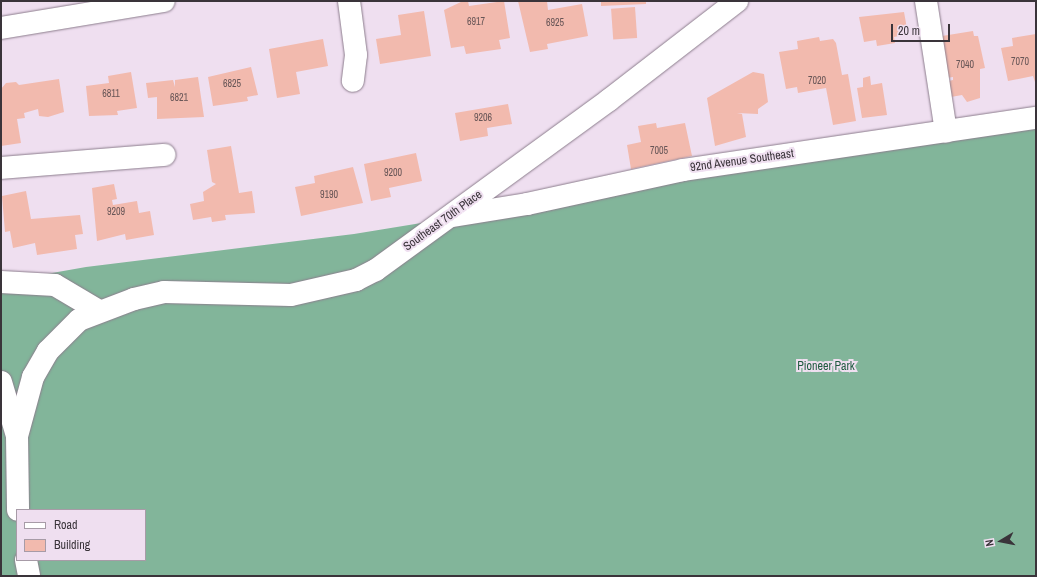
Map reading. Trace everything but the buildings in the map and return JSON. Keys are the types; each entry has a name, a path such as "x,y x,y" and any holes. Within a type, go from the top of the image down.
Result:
{"street":[{"path":"1,28 164,1"},
{"path":"349,1 356,55 353,81"},
{"name":"Southeast 70th Place","path":"17,436 25,398 48,351 79,320 100,311 164,292 261,296 338,287 376,270 737,1"},
{"path":"926,1 946,131"},
{"name":"92nd Avenue Southeast","path":"450,216 526,204 683,170 1036,118"},
{"path":"1,168 164,155"},
{"path":"1,282 55,285 100,311"},
{"path":"1,382 17,436 18,509"},
{"path":"26,561 29,576"}],"green space":[{"name":"Pioneer Park","path":"1036,123 1036,576 1,576 1,282 86,267 354,234"}]}
